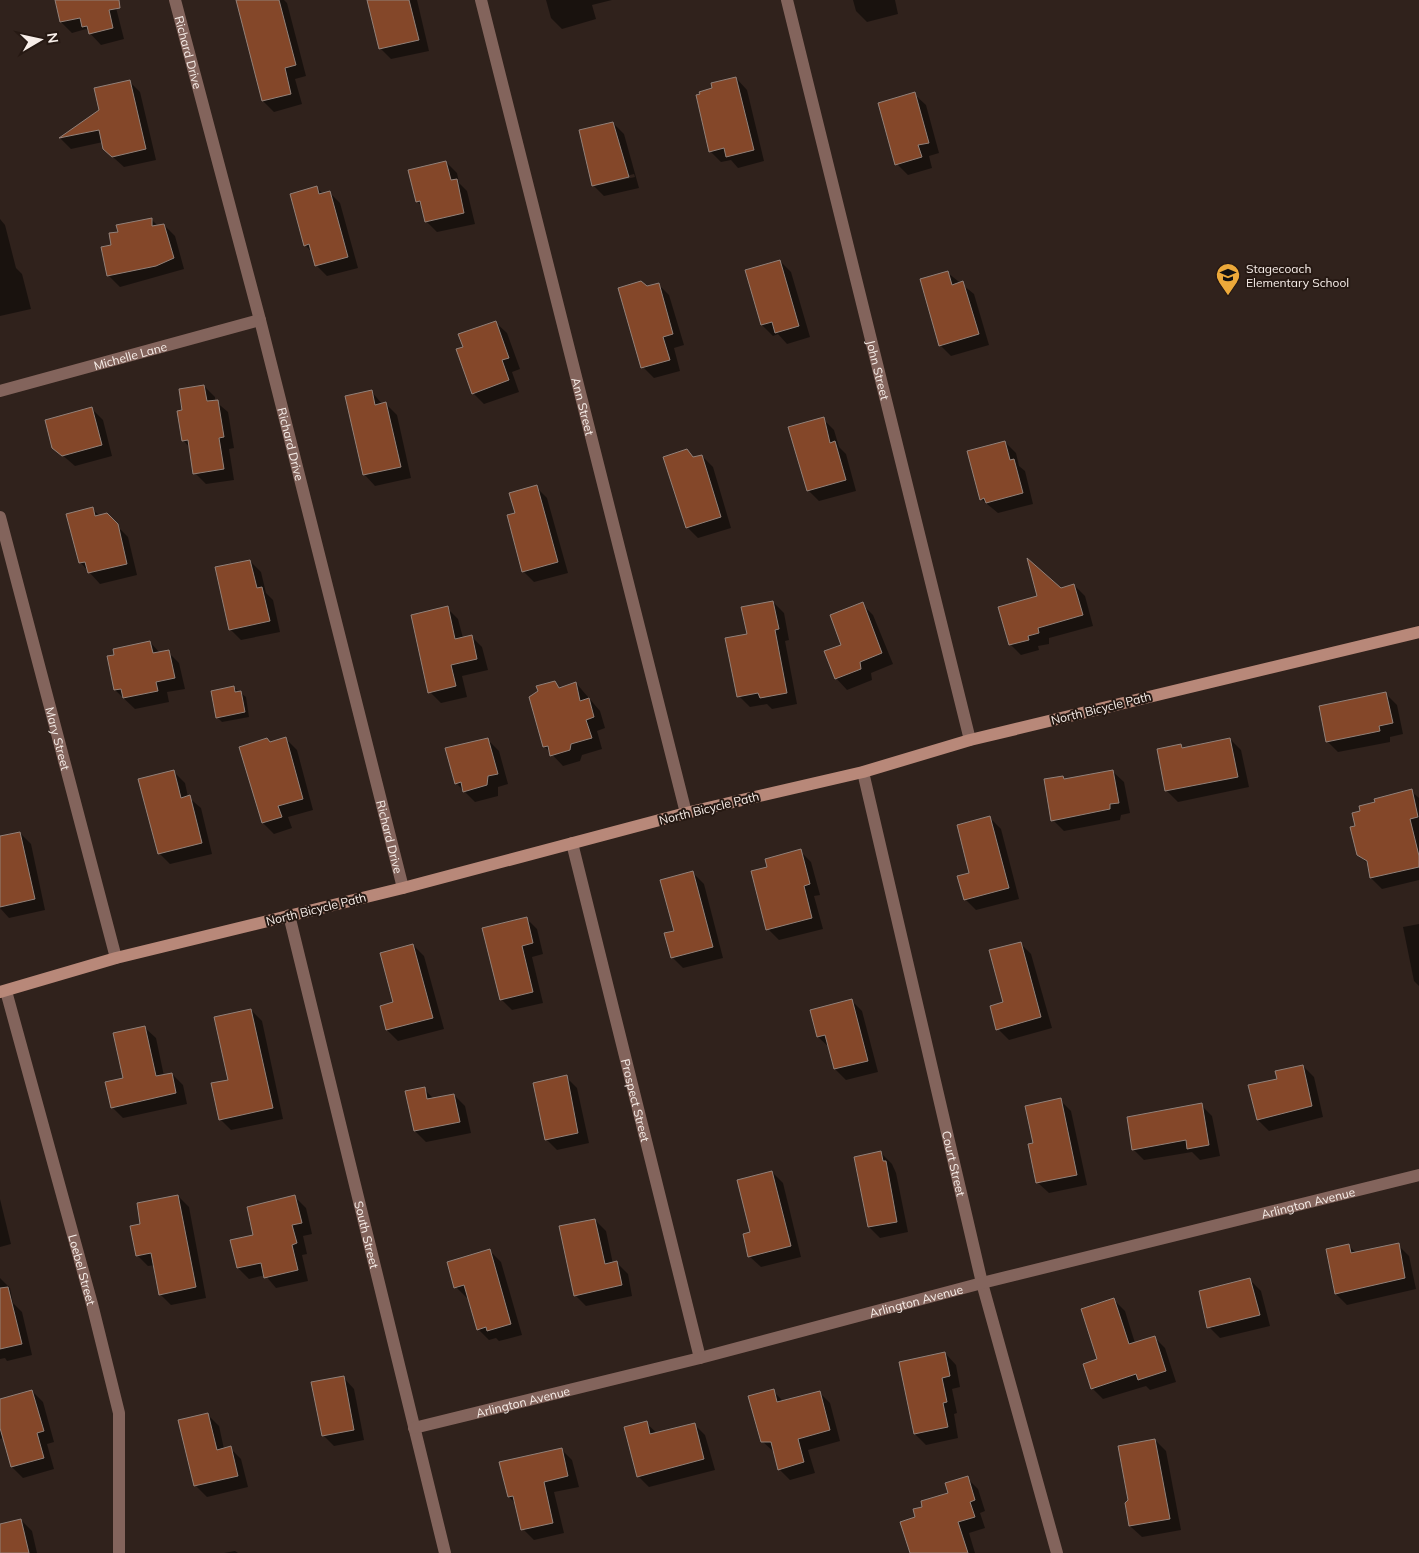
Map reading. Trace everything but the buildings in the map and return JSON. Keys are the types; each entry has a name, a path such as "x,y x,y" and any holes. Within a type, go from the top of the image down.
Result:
{"street":[{"name":"Richard Drive","path":"175,0 260,320 403,888"},
{"name":"Ann Street","path":"481,0 686,813"},
{"name":"John Street","path":"787,0 970,740"},
{"name":"Michelle Lane","path":"0,391 260,320"},
{"name":"Mary Street","path":"0,517 116,958"},
{"name":"North Bicycle Path","path":"3,991 116,958 403,888 686,813 863,772 970,740 1419,632"},
{"name":"Court Street","path":"863,772 982,1283 1057,1553"},
{"name":"Prospect Street","path":"572,843 700,1358"},
{"name":"South Street","path":"289,915 445,1553"},
{"name":"Loebel Street","path":"3,991 92,1304 119,1413 119,1553"},
{"name":"Arlington Avenue","path":"414,1428 700,1358 982,1283 1419,1175"}],"place":[{"name":"Stagecoach Elementary School","path":"1228,296"}]}
